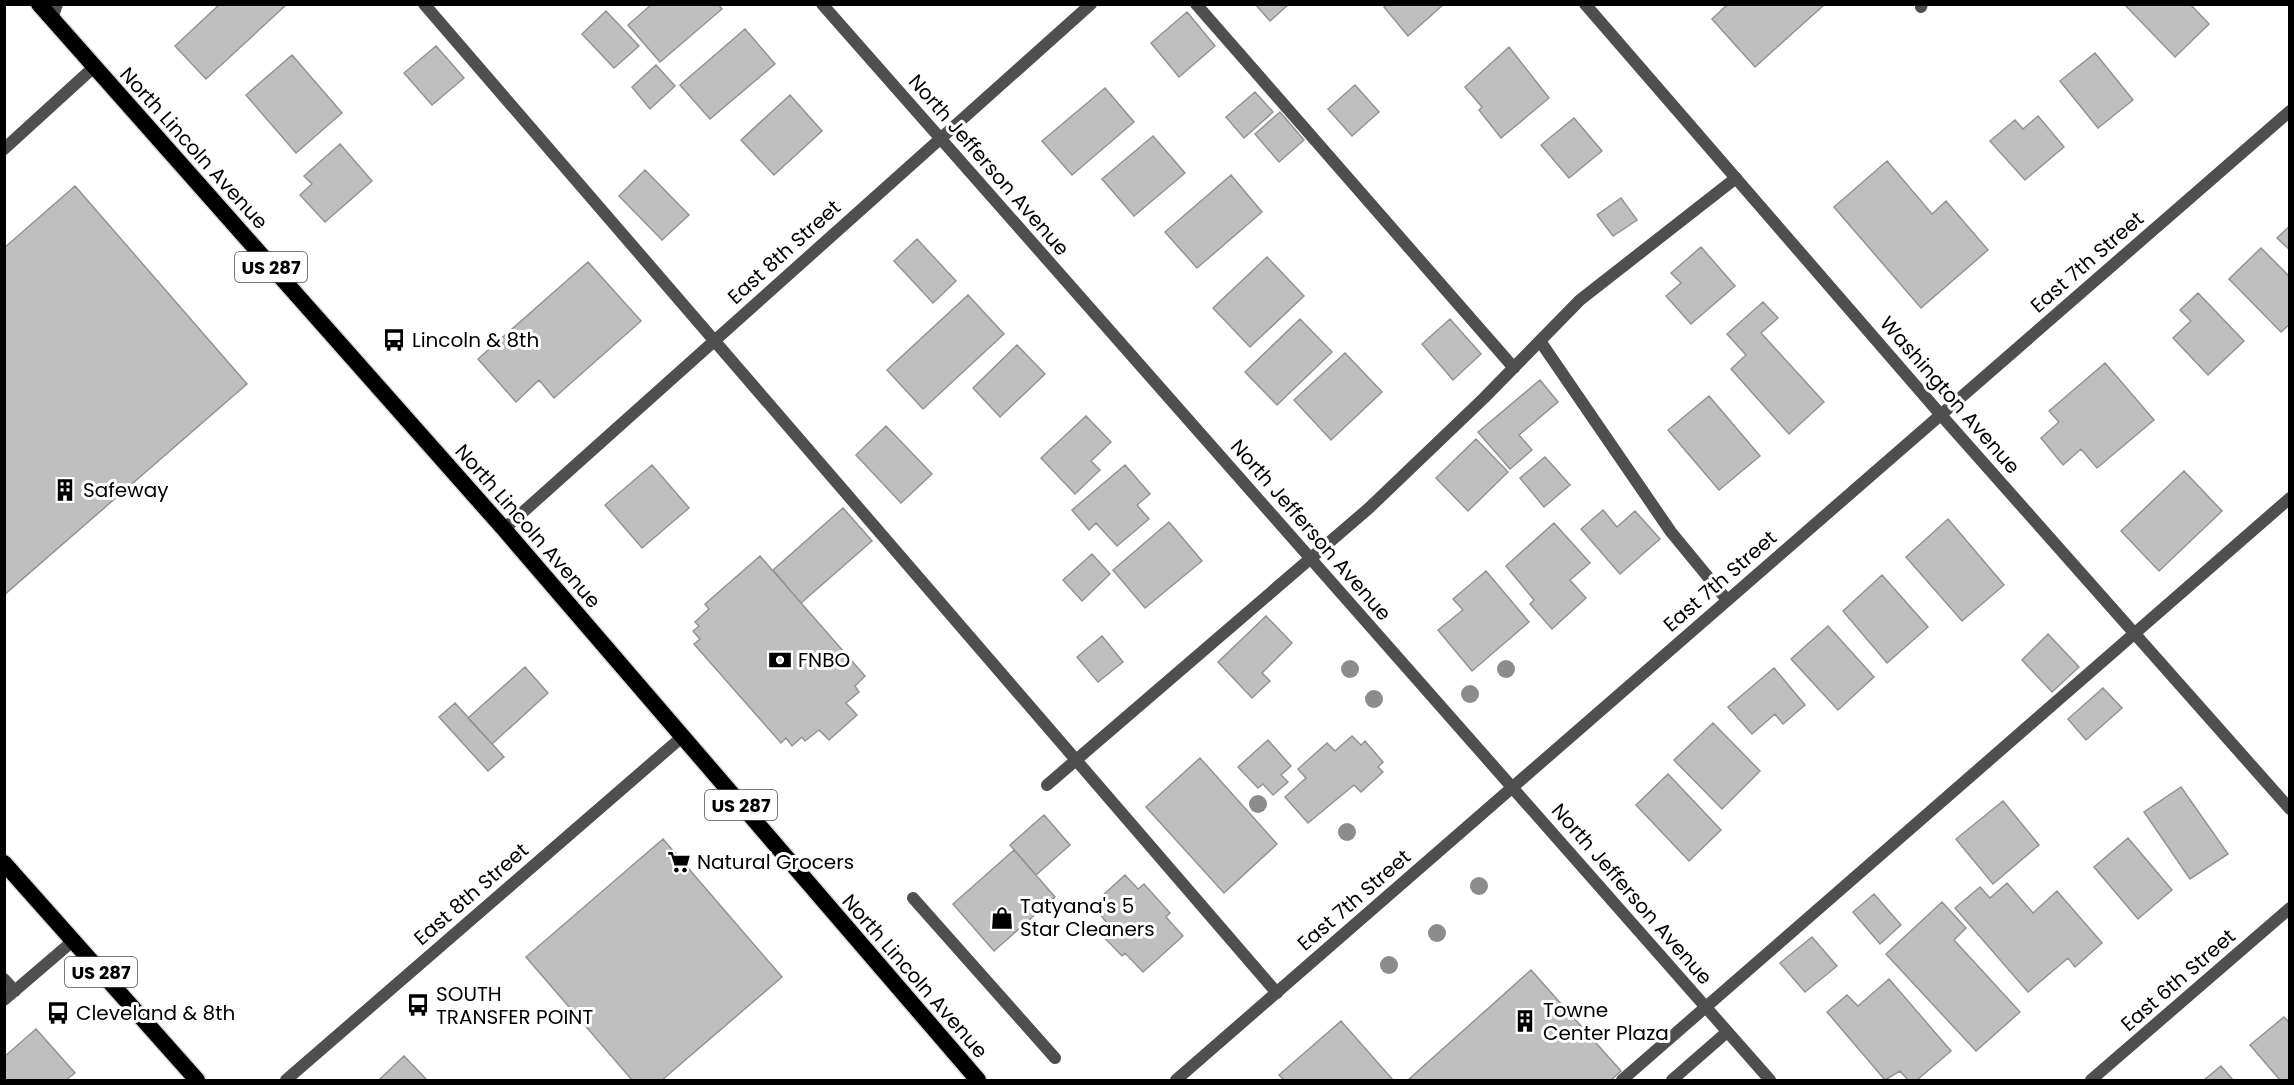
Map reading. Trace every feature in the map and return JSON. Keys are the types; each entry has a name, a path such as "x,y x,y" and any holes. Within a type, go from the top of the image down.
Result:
{"highway":[{"name":"North Lincoln Avenue","path":"39,4 54,12 94,67 504,529 978,1080"},
{"name":"US 287","path":"4,863 197,1080"}],"street":[{"path":"424,4 1277,993"},
{"name":"North Jefferson Avenue","path":"822,4 1770,1080"},
{"name":"East 8th Street","path":"504,529 1091,4"},
{"path":"1196,4 1514,368"},
{"name":"Washington Avenue","path":"1585,4 1941,415 2289,809"},
{"path":"4,149 94,67"},
{"name":"East 7th Street","path":"1176,1080 2289,111"},
{"path":"1047,785 1368,509 1514,368 1580,300 1736,178"},
{"path":"1540,341 1671,532 1728,600"},
{"path":"1622,1080 1704,1006 2289,498"},
{"name":"East 8th Street","path":"286,1080 682,737"},
{"path":"913,898 1055,1058"},
{"name":"East 6th Street","path":"2091,1080 2289,908"},
{"path":"4,1000 74,940"},
{"path":"4,979 15,991"},
{"path":"1672,1080 1727,1032"}],"building":[{"path":"220,4 287,4 206,79 175,46"},
{"path":"652,4 718,4 722,9 660,62 628,25"},
{"path":"1255,4 1289,4 1270,21"},
{"path":"1387,4 1444,4 1408,36 1384,7"},
{"path":"1728,4 1825,4 1755,67 1712,19"},
{"path":"2190,4 2209,24 2175,57 2125,5"},
{"path":"606,11 639,46 614,68 582,34"},
{"path":"1187,12 1215,46 1179,77 1151,43"},
{"path":"745,29 775,64 710,119 680,85"},
{"path":"436,46 464,78 432,105 404,73"},
{"path":"1509,47 1549,98 1501,138 1479,110 1482,107 1465,87"},
{"path":"2095,53 2133,100 2098,128 2060,81"},
{"path":"292,55 342,113 296,153 246,95"},
{"path":"656,65 675,86 650,109 632,87"},
{"path":"1355,85 1379,112 1352,136 1328,109"},
{"path":"1105,88 1134,122 1072,175 1042,141"},
{"path":"1255,92 1273,112 1244,138 1226,117"},
{"path":"790,95 822,131 774,175 741,140"},
{"path":"1280,112 1304,140 1279,162 1255,134"},
{"path":"2038,116 2064,147 2025,180 1990,141 2015,120 2023,129"},
{"path":"1574,118 1602,151 1569,178 1541,145"},
{"path":"1153,136 1185,173 1134,216 1102,179"},
{"path":"340,144 372,181 325,222 300,195 312,184 304,176"},
{"path":"1887,161 1932,214 1946,201 1988,250 1921,308 1834,207"},
{"path":"645,170 689,215 662,240 619,196"},
{"path":"1231,175 1262,212 1197,268 1165,232"},
{"name":"Safeway","path":"75,186 247,384 4,595 4,248"},
{"path":"1621,198 1637,220 1613,236 1597,215"},
{"path":"2290,226 2290,250 2277,238"},
{"path":"917,239 956,281 933,303 894,261"},
{"path":"1701,247 1735,286 1691,324 1666,296 1681,283 1671,273"},
{"path":"2261,248 2290,277 2290,324 2281,332 2229,279"},
{"path":"1267,257 1304,296 1250,347 1213,308"},
{"path":"588,262 641,321 554,398 539,380 516,402 478,359"},
{"path":"2198,293 2244,341 2208,375 2173,338 2191,321 2180,310"},
{"path":"968,295 1004,334 923,409 887,370"},
{"path":"1763,302 1778,318 1761,333 1824,402 1789,434 1731,369 1746,355 1727,334"},
{"path":"1300,319 1332,352 1277,405 1245,372"},
{"path":"1450,319 1481,354 1453,380 1422,344"},
{"path":"1017,345 1045,374 1000,417 973,388"},
{"path":"1345,353 1382,392 1331,440 1294,400"},
{"path":"2105,363 2154,420 2097,468 2081,449 2063,465 2041,438 2059,422 2049,411"},
{"path":"1540,380 1558,402 1519,435 1532,450 1510,469 1478,432"},
{"path":"1709,396 1760,456 1719,490 1668,430"},
{"path":"1086,416 1111,442 1091,461 1100,470 1075,494 1041,458"},
{"path":"886,426 932,474 901,503 856,455"},
{"path":"1476,439 1508,472 1468,511 1436,478"},
{"path":"1545,457 1570,485 1544,507 1520,478"},
{"path":"652,465 689,508 642,548 605,505"},
{"path":"1125,465 1150,494 1137,505 1149,519 1117,546 1096,523 1089,530 1072,510"},
{"path":"2184,471 2222,511 2159,571 2121,531"},
{"path":"843,508 872,541 801,603 773,570"},
{"path":"1603,510 1617,527 1635,511 1660,539 1620,574 1581,529"},
{"path":"1948,519 2004,585 1962,621 1906,557"},
{"path":"1169,522 1202,561 1145,608 1113,570"},
{"path":"1554,523 1590,563 1570,580 1586,598 1552,629 1530,604 1534,600 1506,566"},
{"path":"1092,554 1110,574 1082,601 1063,580"},
{"name":"FNBO","path":"760,556 865,676 855,686 859,692 846,703 857,715 829,740 819,730 805,741 802,737 792,746 786,738 781,743 694,644 700,639 693,631 699,626 695,622 709,609 705,604"},
{"path":"1486,571 1529,622 1472,671 1438,630 1463,610 1453,599"},
{"path":"1882,575 1928,627 1887,663 1843,611"},
{"path":"1266,616 1292,643 1262,673 1270,681 1252,698 1218,662"},
{"path":"1828,626 1874,677 1838,710 1791,659"},
{"path":"2048,634 2079,667 2052,692 2022,660"},
{"path":"1102,636 1123,662 1098,682 1077,657"},
{"path":"525,667 548,693 492,744 468,718"},
{"path":"1774,668 1805,705 1783,724 1775,714 1752,734 1728,707"},
{"path":"2103,688 2122,708 2086,740 2068,719"},
{"path":"455,703 504,757 488,771 439,717"},
{"path":"1713,723 1760,771 1722,809 1674,760"},
{"path":"1352,736 1361,745 1365,741 1383,762 1378,767 1383,772 1361,792 1354,785 1308,823 1285,797 1306,778 1298,769 1327,743 1335,751"},
{"path":"1268,740 1291,766 1281,775 1288,782 1273,795 1263,784 1258,788 1238,767"},
{"path":"1200,758 1277,844 1224,893 1146,807"},
{"path":"1668,774 1721,830 1689,861 1636,805"},
{"path":"2181,787 2228,854 2190,879 2144,812"},
{"path":"2003,801 2039,845 1993,884 1956,839"},
{"path":"1044,815 1070,845 1036,875 1010,845"},
{"path":"2128,838 2172,890 2138,919 2094,867"},
{"path":"663,839 782,977 662,1080 632,1080 526,957"},
{"path":"1014,850 1055,897 994,951 953,904"},
{"path":"1125,875 1138,889 1144,884 1170,913 1166,917 1183,936 1143,972 1125,953 1122,956 1099,932 1108,924 1097,911 1107,903 1101,897"},
{"path":"2007,883 2033,913 2057,891 2102,943 2075,967 2068,958 2028,992 1955,908 1980,887 1990,898"},
{"path":"1874,894 1901,925 1880,944 1853,912"},
{"path":"1942,902 1966,928 1954,940 2020,1012 1976,1051 1886,954"},
{"path":"1812,937 1837,966 1805,992 1780,963"},
{"name":"Towne Center Plaza","path":"1531,970 1621,1071 1611,1080 1408,1080"},
{"path":"1889,979 1951,1051 1917,1080 1908,1080 1900,1071 1885,1080 1827,1012 1847,995 1858,1006"},
{"path":"2284,1017 2290,1023 2290,1080 2280,1080 2250,1045"},
{"path":"1341,1021 1393,1080 1284,1080 1279,1075"},
{"path":"36,1029 75,1073 66,1080 4,1080 4,1057"},
{"path":"404,1056 427,1080 379,1080"},
{"path":"2221,1066 2233,1080 2204,1080"}],"place":[{"name":"Lincoln & 8th","path":"394,340"},
{"name":"Safeway","path":"65,490"},
{"name":"FNBO","path":"780,660"},
{"name":"Natural Grocers","path":"679,862"},
{"name":"Tatyana's 5 Star Cleaners","path":"1002,918"},
{"name":"SOUTH TRANSFER POINT","path":"418,1005"},
{"name":"Cleveland & 8th","path":"58,1013"},
{"name":"Towne Center Plaza","path":"1525,1021"}]}
